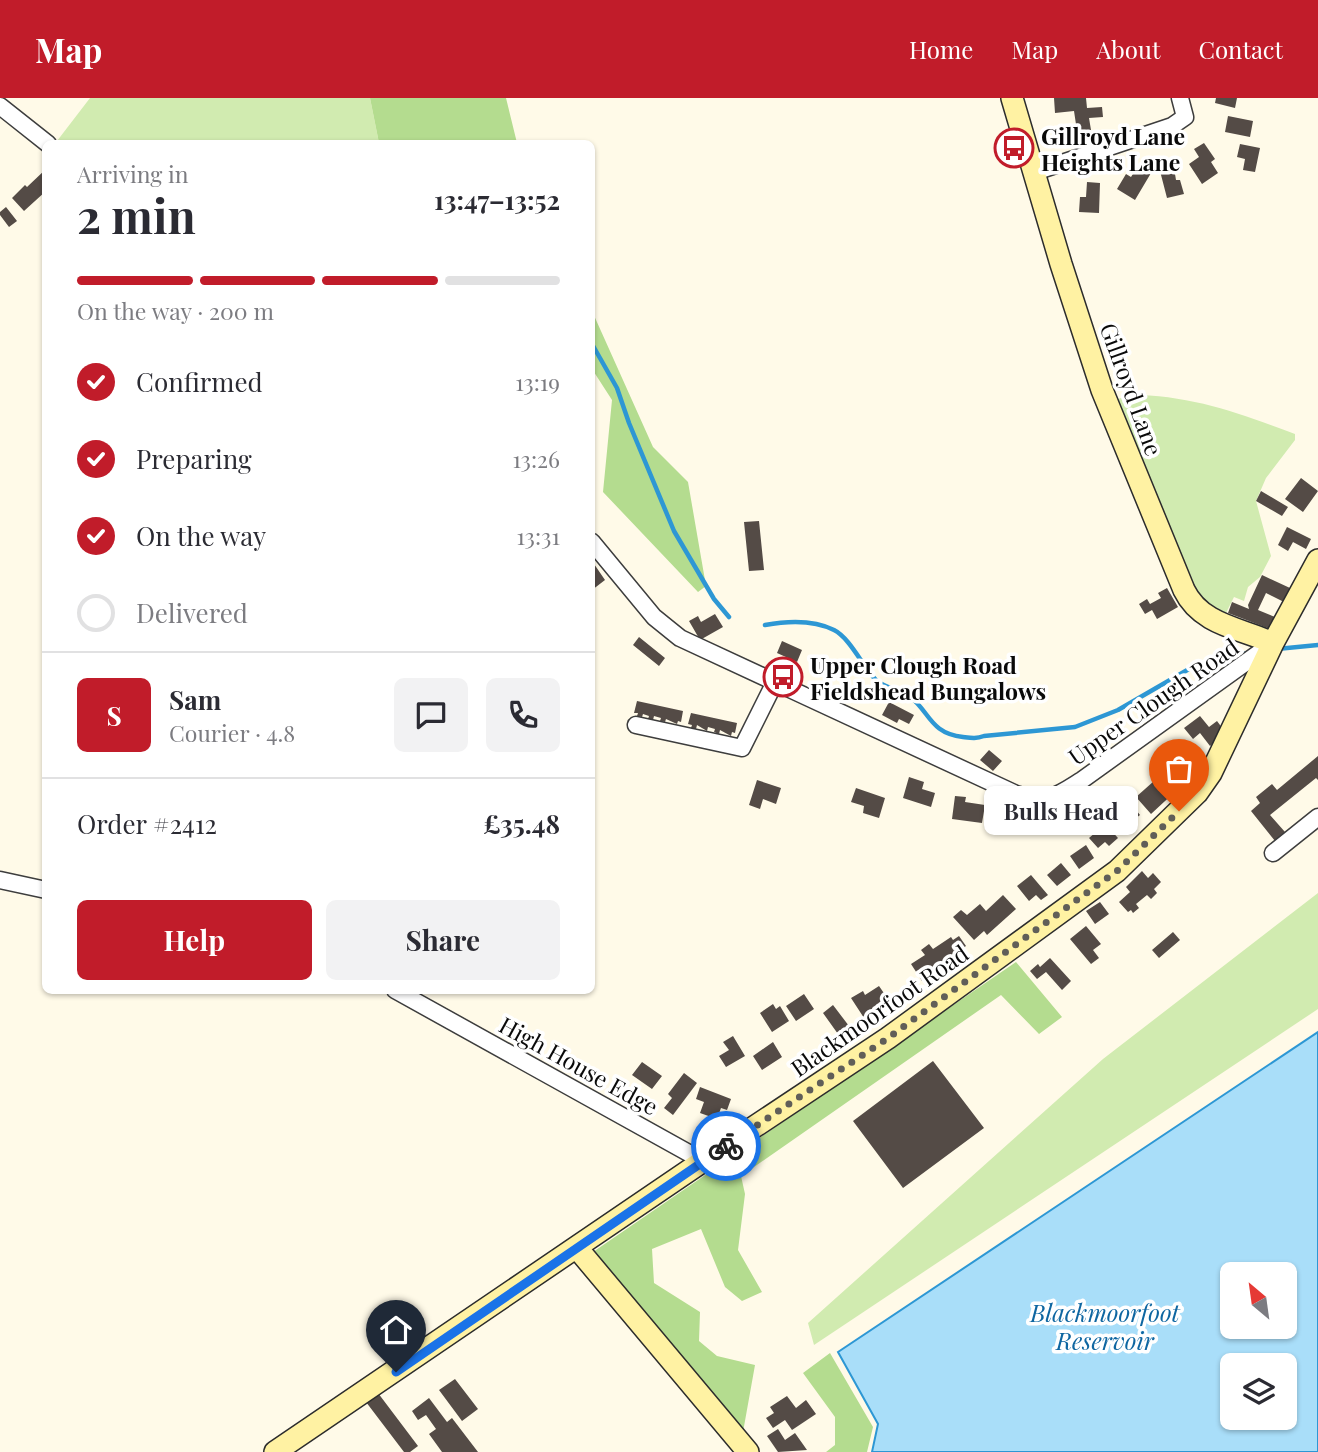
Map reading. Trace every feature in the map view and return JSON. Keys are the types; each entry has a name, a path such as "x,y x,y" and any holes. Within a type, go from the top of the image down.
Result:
{"street":[{"name":"Gillroyd Lane","path":"1012,98 1102,390 1190,604 1203,616 1265,652"},
{"path":"1035,172 1172,125 1185,117 1180,98"},
{"path":"0,106 43,140"},
{"name":"Upper Clough Road","path":"595,546 654,617 680,638 1016,794 1037,800 1053,798 1063,792 1265,652"},
{"name":"Blackmoorfoot Road","path":"275,1452 888,1038 1117,871 1188,802 1211,773 1265,652 1318,560"},
{"path":"636,725 742,748 775,682"},
{"path":"1273,853 1318,817"},
{"path":"0,880 42,889"},
{"name":"High House Edge","path":"402,994 703,1161"},
{"path":"578,1248 748,1452"}],"green space":[{"path":"90,98 370,98 378,140 58,140"},
{"path":"370,98 506,98 516,140 378,140"},
{"path":"595,318 653,447 688,482 706,586 698,592 603,492 612,400 595,374"},
{"path":"1130,395 1194,402 1234,412 1295,434 1295,440 1266,478 1256,501 1271,556 1260,577 1248,587 1244,601 1234,597 1224,617 1201,605 1115,400"},
{"path":"1318,893 1318,1009 814,1345 808,1323 1103,1059"},
{"path":"1016,962 1062,1017 1039,1034 1001,995 741,1176 745,1194 738,1250 762,1292 742,1301 725,1287 701,1229 652,1249 654,1283 700,1312 699,1341 717,1356 755,1365 743,1432 593,1252"},
{"path":"830,1353 873,1427 867,1452 826,1452 835,1445 835,1417 803,1373"}],"water":[{"name":"Blackmoorfoot Reservoir","path":"1318,1032 1318,1452 872,1452 878,1424 838,1352"}],"building":[{"path":"1054,98 1086,98 1087,108 1102,107 1103,117 1089,118 1091,130 1077,131 1074,111 1055,113"},
{"path":"1216,98 1237,98 1235,108 1215,103"},
{"path":"1228,116 1253,121 1250,137 1225,132"},
{"path":"1204,143 1215,159 1211,162 1218,173 1202,184 1189,164 1199,157 1194,149"},
{"path":"1240,144 1260,148 1255,172 1243,170 1245,159 1237,157"},
{"path":"1138,166 1151,173 1135,200 1117,189 1126,174 1131,177"},
{"path":"1174,168 1176,180 1180,180 1184,194 1167,198 1160,171"},
{"path":"42,173 42,195 24,211 12,198 25,185 27,187"},
{"path":"1087,182 1100,183 1099,213 1079,212 1080,197 1086,197"},
{"path":"6,207 17,221 9,227 0,215"},
{"path":"1301,478 1318,491 1303,512 1285,499"},
{"path":"1261,491 1288,507 1282,516 1256,501"},
{"path":"759,521 764,570 749,571 744,522"},
{"path":"1287,527 1311,539 1306,549 1293,542 1288,551 1278,545"},
{"path":"595,565 605,580 595,588"},
{"path":"1262,575 1290,588 1284,602 1266,593 1258,610 1275,617 1270,629 1228,613 1232,602 1249,609 1248,605"},
{"path":"1167,588 1178,607 1157,619 1152,610 1145,614 1139,604 1147,599 1150,604 1161,598 1158,593"},
{"path":"715,614 723,627 700,640 689,621 698,616 701,622"},
{"path":"639,637 665,658 659,666 633,645"},
{"path":"782,641 802,650 797,662 777,653"},
{"path":"822,656 840,664 833,679 815,671"},
{"path":"637,701 683,711 681,722 678,721 677,724 666,719 665,722 660,721 661,718 654,716 653,720 648,719 649,716 643,714 642,717 637,716 638,713 634,713"},
{"path":"889,702 914,715 909,724 899,719 897,723 882,715"},
{"path":"691,713 737,723 735,733 732,732 731,736 720,730 719,734 714,732 715,729 708,727 707,731 697,725 696,729 691,728 692,725 688,724"},
{"path":"1200,716 1209,727 1217,721 1226,733 1210,746 1200,733 1193,739 1184,728"},
{"path":"989,750 1002,761 993,771 980,760"},
{"path":"1318,756 1318,780 1316,778 1270,815 1285,832 1275,841 1251,811 1260,803 1256,797 1272,784 1277,790"},
{"path":"1163,773 1178,789 1151,814 1136,797"},
{"path":"909,777 924,782 922,789 935,793 931,807 903,798"},
{"path":"757,780 781,788 776,804 763,799 760,809 749,805"},
{"path":"856,788 885,798 879,818 863,813 864,806 851,802"},
{"path":"955,796 966,797 965,802 985,805 982,823 952,819"},
{"path":"1132,805 1140,815 1123,828 1115,818"},
{"path":"1108,827 1118,838 1109,846 1105,842 1098,848 1089,838"},
{"path":"1086,845 1094,858 1079,869 1070,856"},
{"path":"1061,863 1071,875 1057,886 1047,875"},
{"path":"1142,871 1148,878 1153,873 1161,882 1154,889 1157,893 1151,899 1147,895 1136,904 1139,908 1133,913 1131,910 1128,912 1119,902 1130,892 1126,887"},
{"path":"1031,875 1048,895 1041,900 1036,895 1029,901 1017,886"},
{"path":"1003,895 1016,909 987,935 984,931 974,940 953,917 961,910 967,915 980,904 986,911"},
{"path":"1100,902 1109,914 1095,924 1086,911"},
{"path":"1086,926 1101,944 1093,950 1099,958 1091,964 1070,939"},
{"path":"1173,932 1180,940 1159,958 1152,950"},
{"path":"959,936 966,946 960,950 962,953 922,981 911,964 925,955 921,950 929,944 933,949 951,937 953,940"},
{"path":"1050,958 1071,981 1062,990 1046,972 1037,979 1030,971"},
{"path":"879,986 888,999 876,1007 880,1012 866,1021 851,998 863,991 865,995"},
{"path":"804,994 814,1009 796,1021 786,1006"},
{"path":"773,1004 776,1009 780,1006 789,1021 772,1032 760,1013"},
{"path":"833,1005 849,1026 838,1034 823,1013"},
{"path":"733,1036 745,1056 726,1067 719,1056 729,1050 723,1042"},
{"path":"773,1042 782,1057 762,1070 753,1056"},
{"path":"933,1061 984,1128 903,1188 853,1121"},
{"path":"642,1062 662,1076 652,1089 632,1075"},
{"path":"684,1073 697,1083 673,1115 664,1108 672,1098 668,1094"},
{"path":"700,1087 731,1099 727,1110 721,1108 717,1119 700,1113 704,1102 696,1099"},
{"path":"455,1379 478,1409 462,1421 439,1390"},
{"path":"378,1393 418,1446 410,1452 404,1452 366,1402"},
{"path":"787,1396 796,1408 806,1400 816,1414 792,1430 785,1420 773,1428 766,1418 774,1413 770,1407"},
{"path":"429,1398 447,1422 452,1418 478,1452 442,1452 429,1434 436,1429 426,1415 418,1420 412,1411"},
{"path":"778,1429 785,1440 795,1433 807,1450 778,1452 767,1436"}],"waterway":[{"path":"595,349 617,388 674,531 714,599 729,617"},
{"path":"765,625 800,622 818,624 834,630 845,639 876,680 909,696 943,731 971,738 1075,727 1118,710 1189,669 1248,653"},
{"path":"1277,649 1318,645"}],"way so far":[{"path":"726,1146 888,1038 1117,871 1179,811"}],"place":[{"name":"Gillroyd Lane Heights Lane","path":"1014,148"},
{"name":"Upper Clough Road Fieldshead Bungalows","path":"783,677"},
{"name":"Bulls Head","path":"1179,811"}],"route":[{"path":"396,1372 726,1146"}]}
